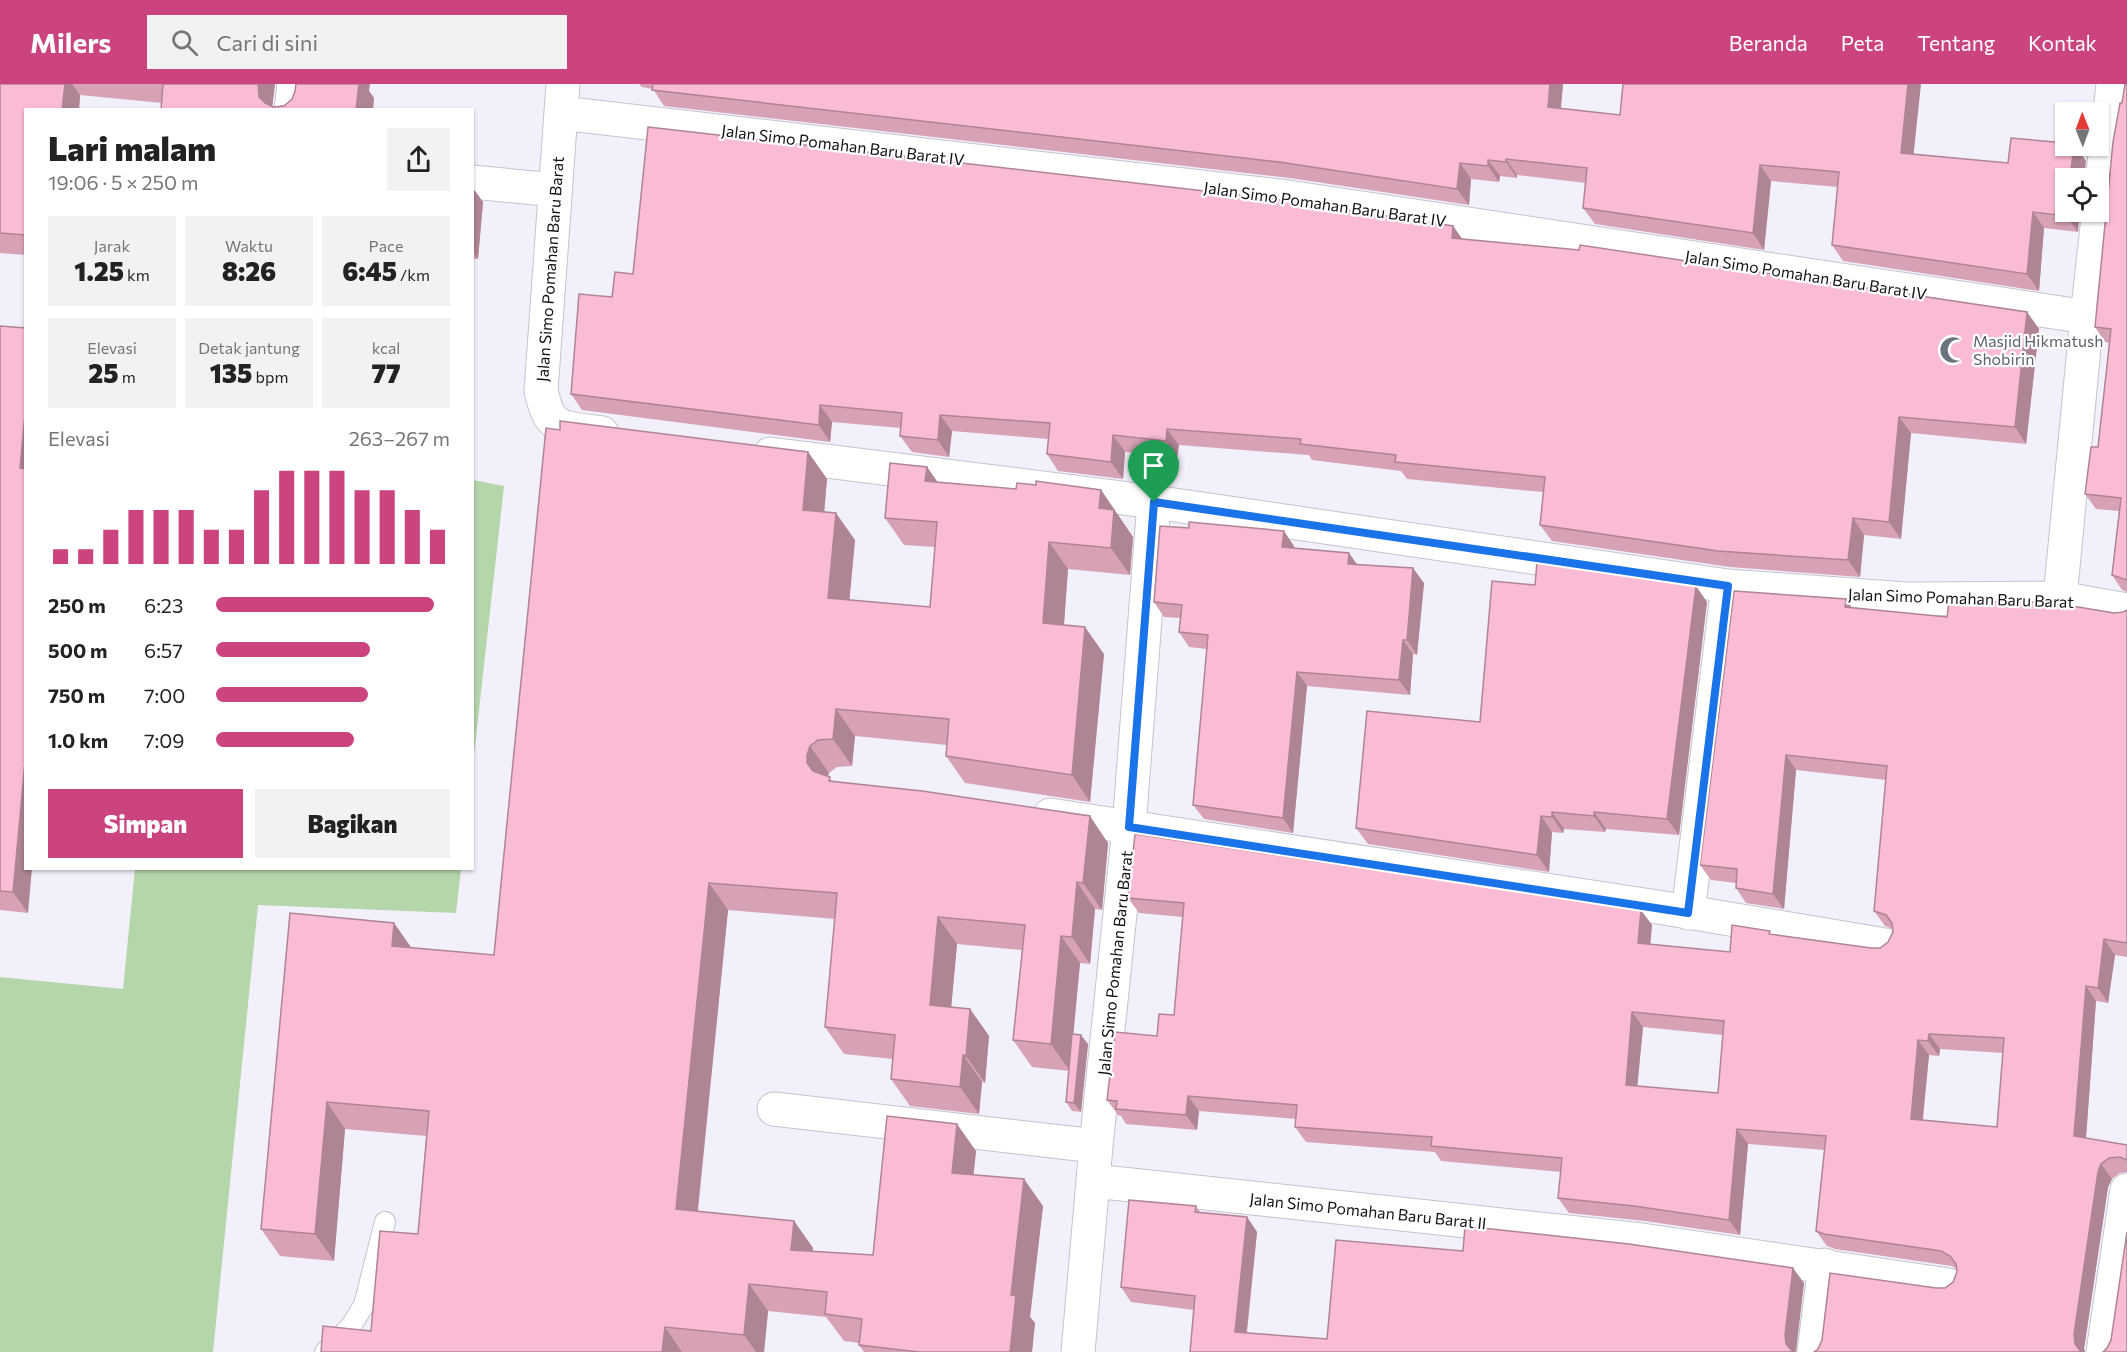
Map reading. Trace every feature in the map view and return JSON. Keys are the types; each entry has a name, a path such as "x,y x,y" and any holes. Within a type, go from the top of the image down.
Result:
{"street":[{"path":"291,108 294,84"},
{"path":"2060,598 2087,317 2113,84"},
{"name":"Jalan Simo Pomahan Baru Barat IV","path":"562,98 1288,197 2087,317"},
{"name":"Jalan Simo Pomahan Baru Barat","path":"562,98 541,391 546,409 555,422 572,428 637,437"},
{"path":"474,182 555,190"},
{"name":"Jalan Simo Pomahan Baru Barat","path":"743,450 1154,502 1728,586 1906,599 2060,598 2127,610"},
{"name":"Jalan Simo Pomahan Baru Barat","path":"1078,1352 1096,1146 1129,827 1154,502"},
{"path":"1688,913 1728,586"},
{"path":"1015,810 1885,945"},
{"path":"774,1109 1096,1146"},
{"name":"Jalan Simo Pomahan Baru Barat II","path":"1094,1181 1642,1240 1825,1265 1949,1285"},
{"path":"2103,1352 2119,1300 2127,1190"},
{"path":"1814,1352 1825,1265"}],"lane":[{"path":"325,1352 351,1326 364,1305 385,1222"}],"green space":[{"path":"474,480 504,486 474,755"},
{"path":"135,870 461,870 456,913 258,905 213,1352 0,1352 0,977 123,989"}],"building":[{"path":"0,84 65,84 62,108 24,108 24,235 0,233"},
{"path":"163,84 258,84 259,97 273,107 284,106 292,99 296,84 359,84 356,108 161,108"},
{"path":"653,84 1550,84 1548,107 1620,115 1623,84 1908,84 1901,153 2008,163 2011,138 2055,142 2055,156 2073,156 2071,168 2055,168 2055,215 2033,212 2027,274 1832,245 1839,172 1760,165 1753,233 1583,208 1587,168 1506,159 1506,162 1488,160 1488,166 1460,163 1457,189 1279,162 652,90"},
{"path":"2125,84 2127,84 2127,580 2112,575 2121,498 2085,494 2091,447 2098,447 2111,329 2095,327 2105,222 2109,222 2109,183 2113,142 2120,103 2122,103"},
{"path":"648,127 1274,199 1453,226 1452,238 1579,250 1580,245 2027,312 2015,427 1899,417 1889,522 1853,518 1848,560 1718,551 1540,525 1545,477 1395,462 1396,455 1300,444 1301,439 1167,429 1166,441 1113,435 1111,462 1047,454 1050,423 940,415 938,440 900,436 902,413 820,405 819,425 571,394 579,294 612,297 615,272 633,274"},
{"path":"0,326 24,328 24,425 20,468 24,469 24,774 13,892 0,891"},
{"path":"560,421 808,452 803,510 836,513 828,598 930,607 937,522 885,518 890,463 927,467 925,481 1016,489 1017,483 1036,485 1036,481 1101,490 1099,508 1114,510 1111,548 1049,542 1043,623 1085,627 1072,775 946,756 949,719 836,709 833,739 818,740 810,746 807,755 807,763 813,771 830,777 829,781 922,791 1090,816 1083,883 1077,882 1072,937 1061,936 1051,1044 1013,1040 1025,925 938,917 930,1005 970,1009 966,1056 963,1055 960,1087 891,1079 895,1035 825,1027 837,893 709,883 676,1209 794,1221 791,1250 873,1255 887,1116 957,1124 952,1173 1024,1179 1011,1295 1016,1296 1010,1352 919,1352 859,1345 862,1319 825,1314 827,1292 749,1284 744,1335 665,1327 662,1352 321,1352 323,1326 371,1331 380,1231 418,1234 429,1111 327,1102 315,1234 261,1229 290,913 394,923 392,946 494,955 546,428 560,430"},
{"path":"1189,522 1284,531 1282,547 1349,553 1348,564 1413,568 1407,640 1403,640 1399,680 1297,672 1283,818 1193,805 1208,635 1179,632 1182,605 1154,602 1160,526 1189,528"},
{"path":"1537,562 1696,586 1667,819 1594,812 1594,816 1552,812 1552,817 1541,816 1537,855 1356,828 1367,711 1480,722 1492,581 1535,585"},
{"path":"1734,591 1846,599 1845,607 1947,617 1949,602 2048,602 2114,613 2127,610 2127,943 2104,939 2098,988 2086,986 2074,1136 2127,1145 2127,1160 2120,1157 2109,1158 2101,1164 2098,1172 2074,1334 2075,1344 2081,1352 1814,1352 1822,1340 1830,1273 1945,1288 1953,1282 1957,1272 1956,1264 1950,1256 1941,1251 1816,1231 1826,1136 1737,1129 1729,1220 1558,1198 1562,1158 1431,1146 1432,1137 1295,1127 1297,1105 1188,1096 1186,1115 1116,1109 1117,1101 1107,1100 1115,1032 1157,1036 1159,1014 1174,1015 1184,903 1128,898 1135,834 1641,910 1638,943 1730,952 1732,925 1770,931 1769,934 1880,948 1888,942 1893,932 1892,923 1886,915 1874,911 1887,766 1786,755 1773,894 1736,888 1737,869 1700,865","holes":["1632,1012 1724,1021 1718,1093 1626,1085","1929,1034 2004,1038 1997,1127 1911,1119 1918,1040 1928,1041"]},
{"path":"1072,1034 1081,1035 1074,1103 1066,1102"},
{"path":"1129,1200 1196,1206 1195,1212 1247,1217 1235,1332 1327,1339 1336,1240 1463,1251 1465,1226 1629,1244 1793,1268 1785,1335 1786,1344 1793,1352 1190,1352 1195,1296 1121,1287"},
{"path":"2127,1232 2127,1352 2103,1352 2111,1340"}],"place":[{"name":"Masjid Hikmatush Shobirin","path":"1953,350"}],"route":[{"path":"1154,502 1728,586 1688,913 1129,827 1154,502"}]}
